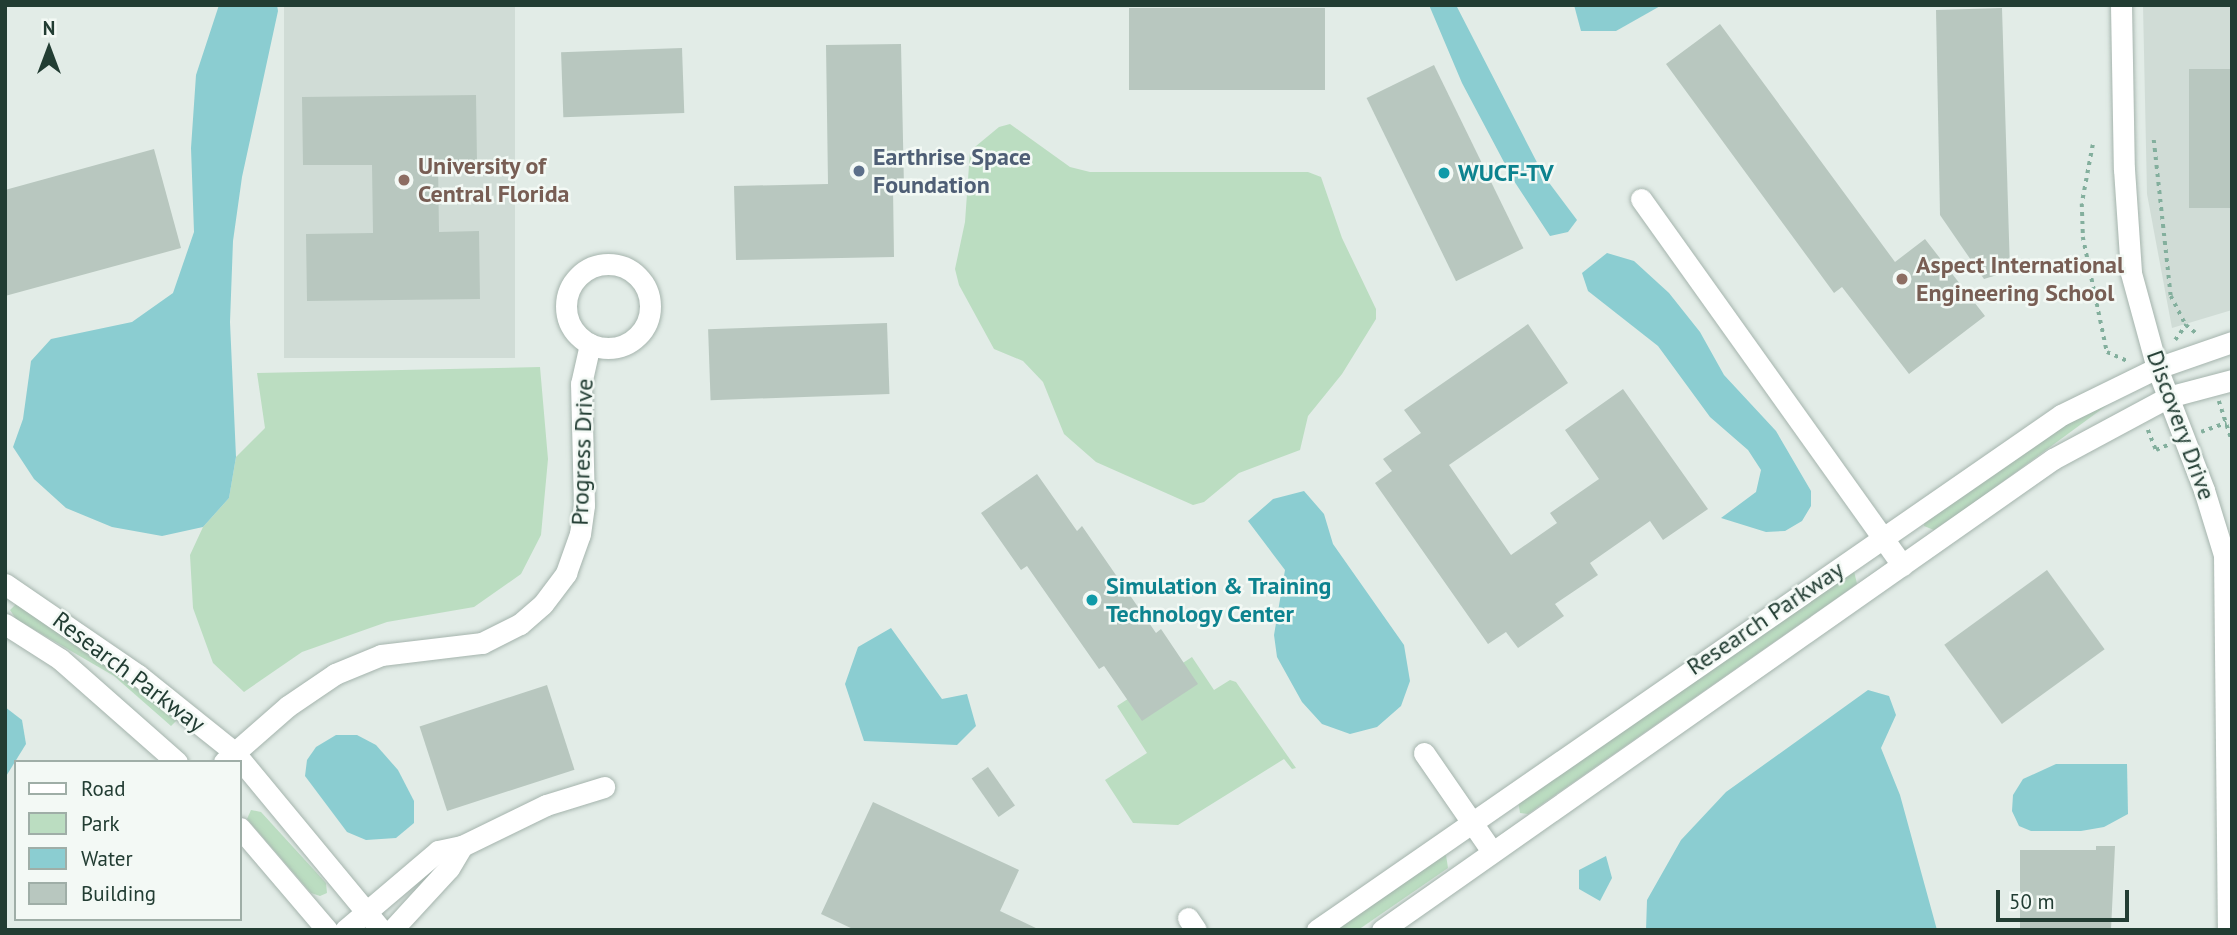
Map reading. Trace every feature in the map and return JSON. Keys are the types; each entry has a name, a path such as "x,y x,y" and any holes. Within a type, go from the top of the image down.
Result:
{"street":[{"name":"Discovery Drive","path":"2121,5 2127,244 2157,368 2228,555 2228,930"},
{"path":"1641,199 1902,565"},
{"name":"Progress Drive","path":"602,263 626,267 637,274 650,295 648,322 630,342 617,347 590,344 568,319 568,290 588,268 602,263"},
{"name":"Research Parkway","path":"1317,930 1471,820 2061,415 2157,368 2232,342"},
{"name":"Progress Drive","path":"229,757 335,674 381,655 482,643 520,624 543,604 566,573 580,534 584,505 581,384 590,344"},
{"name":"Research Parkway","path":"1382,930 1491,850 2053,459 2168,397 2232,380"},
{"name":"Research Parkway","path":"5,584 138,675 229,757"},
{"name":"Research Parkway","path":"5,624 60,659 175,760"},
{"path":"1424,753 1491,850"},
{"name":"Research Parkway","path":"242,772 381,930"},
{"path":"345,930 438,851 462,846 546,805 604,787"},
{"path":"242,830 327,930"},
{"path":"392,930 449,868 462,846"}],"path":[{"path":"2154,140 2164,262 2171,296 2186,325"},
{"path":"2093,145 2082,204 2083,237 2107,352"},
{"path":"2226,423 2232,441"}],"shaded area":[{"name":"University of Central Florida","path":"284,5 515,5 515,358 284,358"},
{"path":"2143,5 2232,5 2232,310 2172,328 2147,194"}],"green space":[{"path":"1010,124 1070,167 1090,172 1308,172 1321,177 1342,238 1376,309 1376,319 1342,374 1308,416 1300,450 1239,473 1204,502 1193,505 1096,462 1064,434 1043,382 1023,361 994,349 959,285 955,269 965,222 970,151 999,127"},
{"path":"540,367 548,459 541,535 521,574 474,607 387,622 302,652 244,692 213,663 193,608 190,555 203,527 229,498 236,457 265,428 257,373"},
{"path":"2107,400 2110,403 1971,505 1934,530 1924,526 1925,518 2072,416"},
{"path":"1854,571 1857,584 1528,814 1520,813 1518,800"},
{"path":"17,603 115,666 177,720 171,726 114,676 16,619 10,610"},
{"path":"1192,657 1214,690 1230,680 1236,682 1296,768 1292,769 1284,759 1178,825 1133,823 1105,780 1147,753 1117,706"},
{"path":"251,810 261,812 326,883 327,893 320,896 311,893 247,819"},
{"path":"1438,855 1446,855 1448,868 1358,930 1329,930"}],"water":[{"path":"219,5 277,5 278,11 242,177 233,241 230,322 236,457 229,498 203,527 162,536 112,527 66,508 34,479 13,447 23,419 31,361 51,339 132,322 173,293 194,232 191,148 196,75"},
{"path":"1429,5 1456,5 1544,176 1577,220 1568,232 1550,236 1514,181 1462,83"},
{"path":"1574,5 1662,5 1616,31 1581,31"},
{"path":"1607,253 1634,261 1669,293 1700,332 1724,375 1776,431 1811,491 1811,506 1802,521 1785,531 1766,532 1721,518 1756,492 1761,470 1748,450 1710,417 1658,346 1588,291 1582,273"},
{"path":"1304,491 1324,514 1333,544 1404,645 1410,681 1401,706 1377,727 1350,734 1322,724 1302,702 1277,657 1274,635 1285,570 1248,521 1273,499"},
{"path":"891,628 942,699 967,694 976,726 957,745 864,741 845,684 858,647"},
{"path":"1868,690 1889,696 1896,715 1881,748 1900,795 1937,930 1646,930 1647,900 1681,840 1726,792"},
{"path":"5,707 22,720 26,744 5,778"},
{"path":"336,735 357,735 376,745 398,770 414,801 414,823 396,838 366,840 347,832 305,776 307,760 316,747"},
{"path":"2056,764 2127,764 2128,814 2104,827 2081,831 2031,831 2019,826 2012,811 2013,795 2023,779"},
{"path":"1606,856 1612,878 1600,901 1579,889 1579,870"}],"building":[{"path":"1129,8 1325,8 1325,90 1129,90"},
{"path":"2002,8 2010,271 1984,279 1940,215 1936,10"},
{"path":"1720,24 1895,262 1925,239 1985,316 1909,374 1842,287 1834,293 1666,64"},
{"path":"901,44 904,188 893,188 894,257 736,260 734,186 828,184 826,45"},
{"path":"682,48 684,113 563,117 561,52"},
{"name":"WUCF-TV","path":"1434,65 1523,248 1456,281 1367,98"},
{"path":"2189,69 2232,69 2232,208 2189,208"},
{"path":"476,95 477,163 438,163 439,232 479,231 480,299 307,301 306,234 373,233 372,165 303,165 302,97"},
{"path":"154,149 181,248 5,296 5,190"},
{"path":"887,323 889,394 711,400 708,329"},
{"path":"1528,324 1568,383 1449,465 1511,555 1557,523 1550,513 1599,479 1565,430 1623,389 1708,509 1663,540 1650,521 1590,563 1598,575 1555,604 1564,616 1518,648 1506,632 1488,644 1375,483 1392,471 1383,459 1421,433 1404,410"},
{"name":"Simulation & Training Technology Center","path":"1037,474 1077,531 1082,526 1156,633 1161,629 1198,684 1142,721 1104,666 1099,669 1027,566 1021,570 981,513"},
{"path":"2047,570 2105,649 2002,724 1944,645"},
{"path":"547,685 575,770 447,811 420,726"},
{"path":"988,767 1015,806 999,817 972,778"},
{"path":"873,802 1019,870 1000,911 1040,930 855,930 821,914"},
{"path":"2096,846 2115,846 2111,930 2020,930 2020,850 2096,850"}],"place":[{"name":"Earthrise Space Foundation","path":"859,171"},
{"name":"WUCF-TV","path":"1444,173"},
{"name":"University of Central Florida","path":"404,180"},
{"name":"Aspect International Engineering School","path":"1902,279"},
{"name":"Simulation & Training Technology Center","path":"1092,600"}]}
